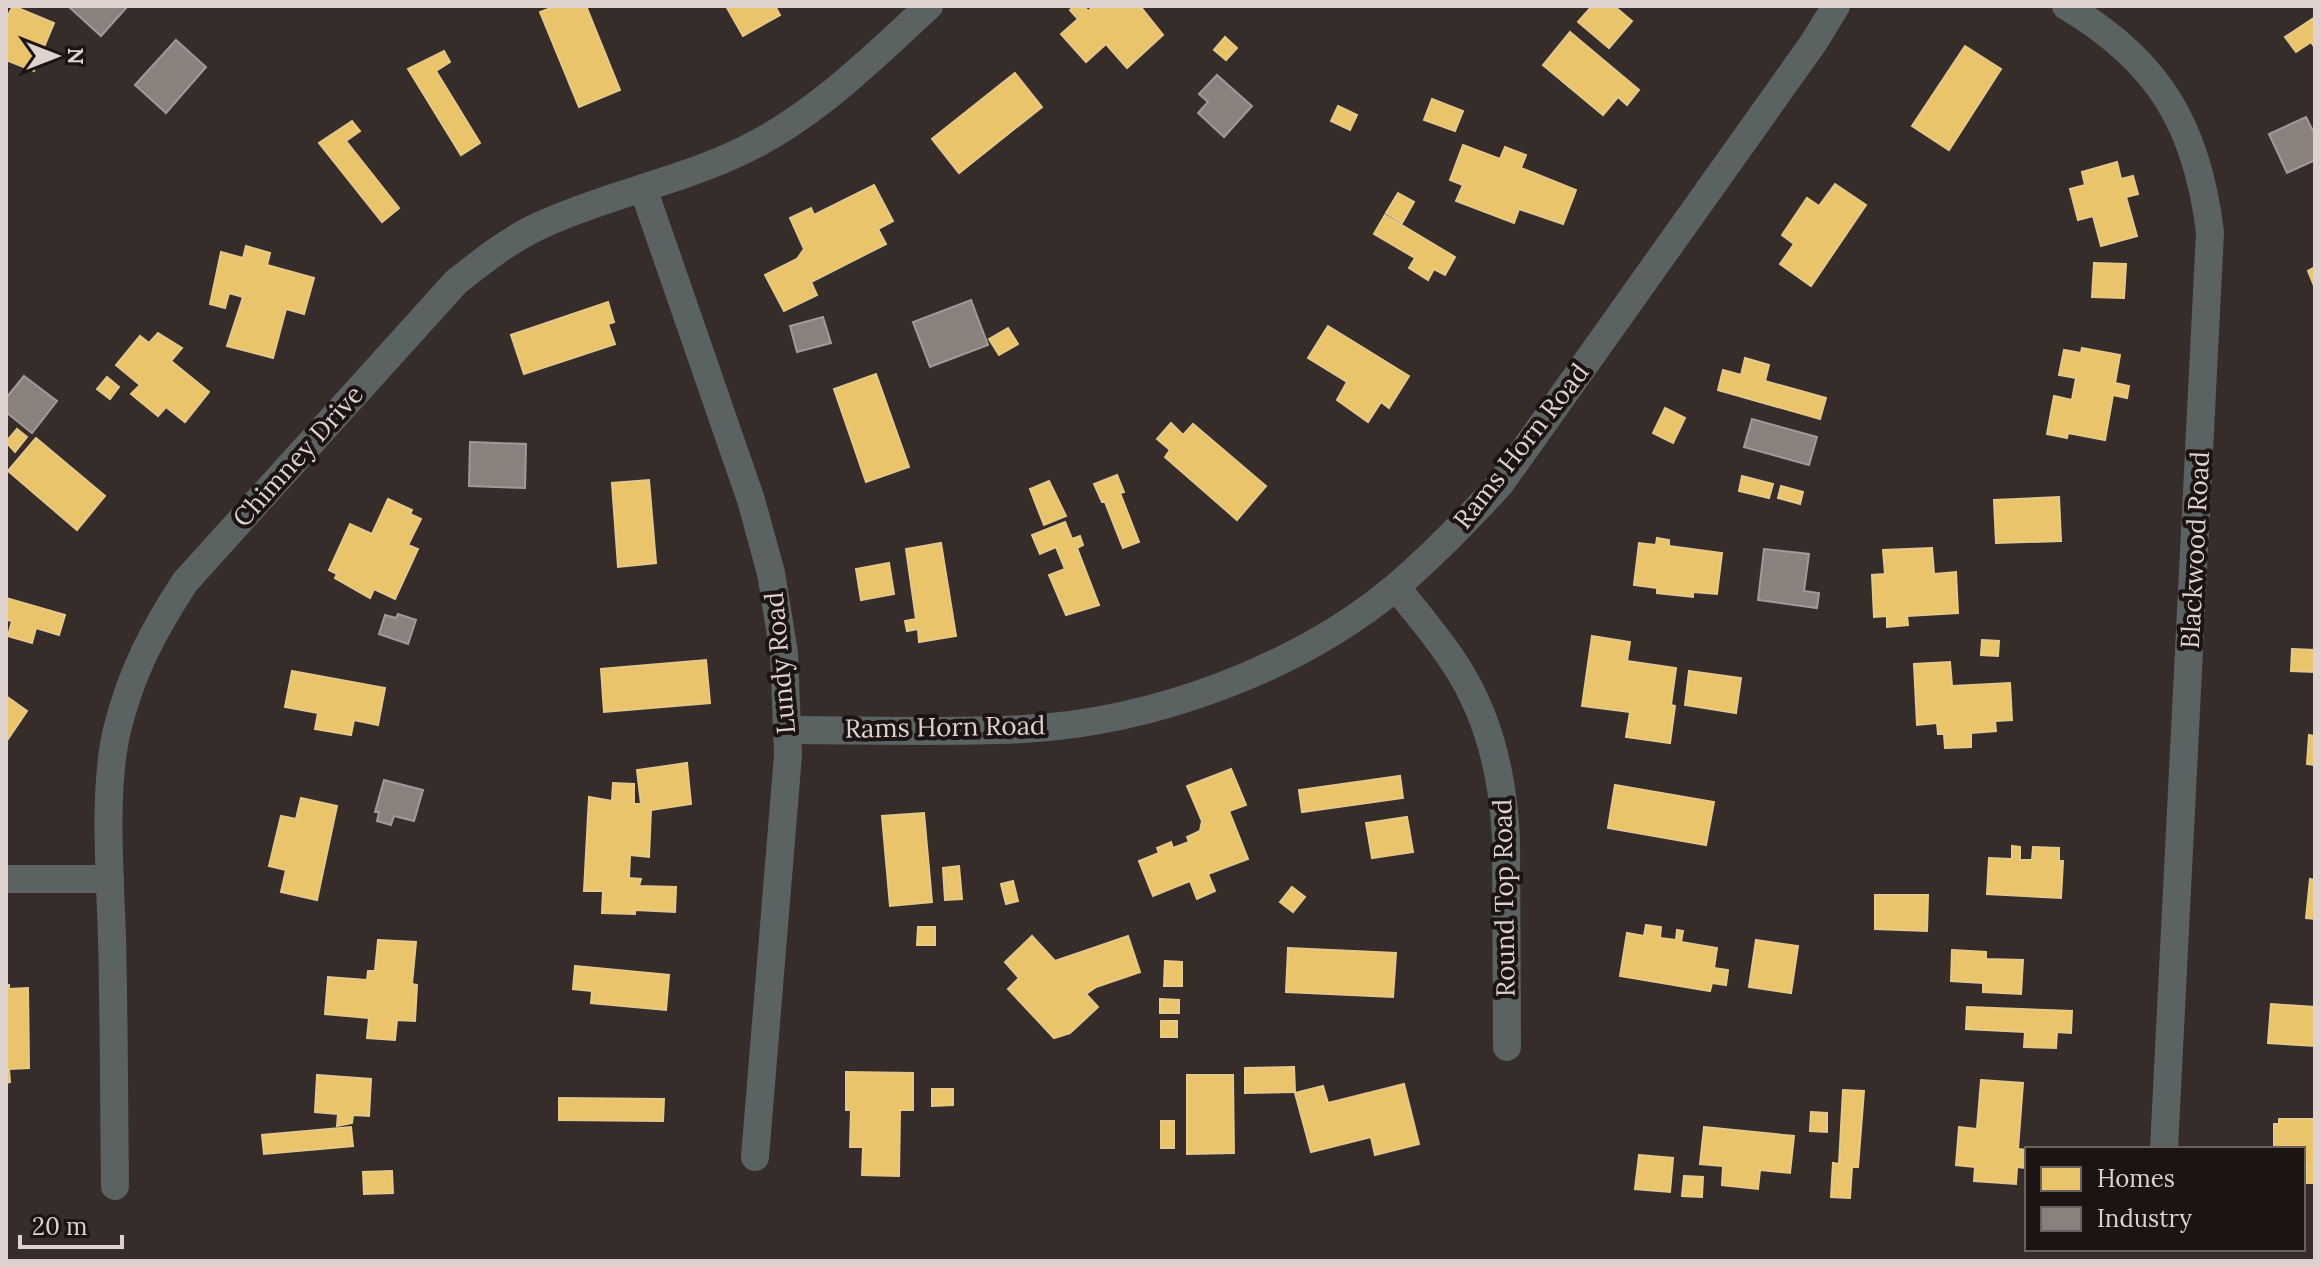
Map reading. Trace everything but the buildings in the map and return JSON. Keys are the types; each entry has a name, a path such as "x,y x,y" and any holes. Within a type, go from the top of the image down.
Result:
{"street":[{"name":"Rams Horn Road","path":"788,730 1026,729 1103,719 1174,702 1243,678 1312,643 1396,587 1453,535 1500,484 1814,42 1836,6"},
{"name":"Blackwood Road","path":"2066,6 2100,26 2136,57 2167,96 2190,139 2205,188 2210,232 2164,1147"},
{"name":"Chimney Drive","path":"115,1186 110,879 111,786 117,734 131,679 154,629 185,582 456,282 497,250 546,222 741,152 790,125 832,93 923,8"},
{"name":"Lundy Road","path":"643,188 751,500 771,573 784,653 788,730 755,1157"},
{"name":"Round Top Road","path":"1396,587 1454,661 1478,706 1496,754 1505,804 1507,1047"},
{"path":"6,879 110,879"}]}
